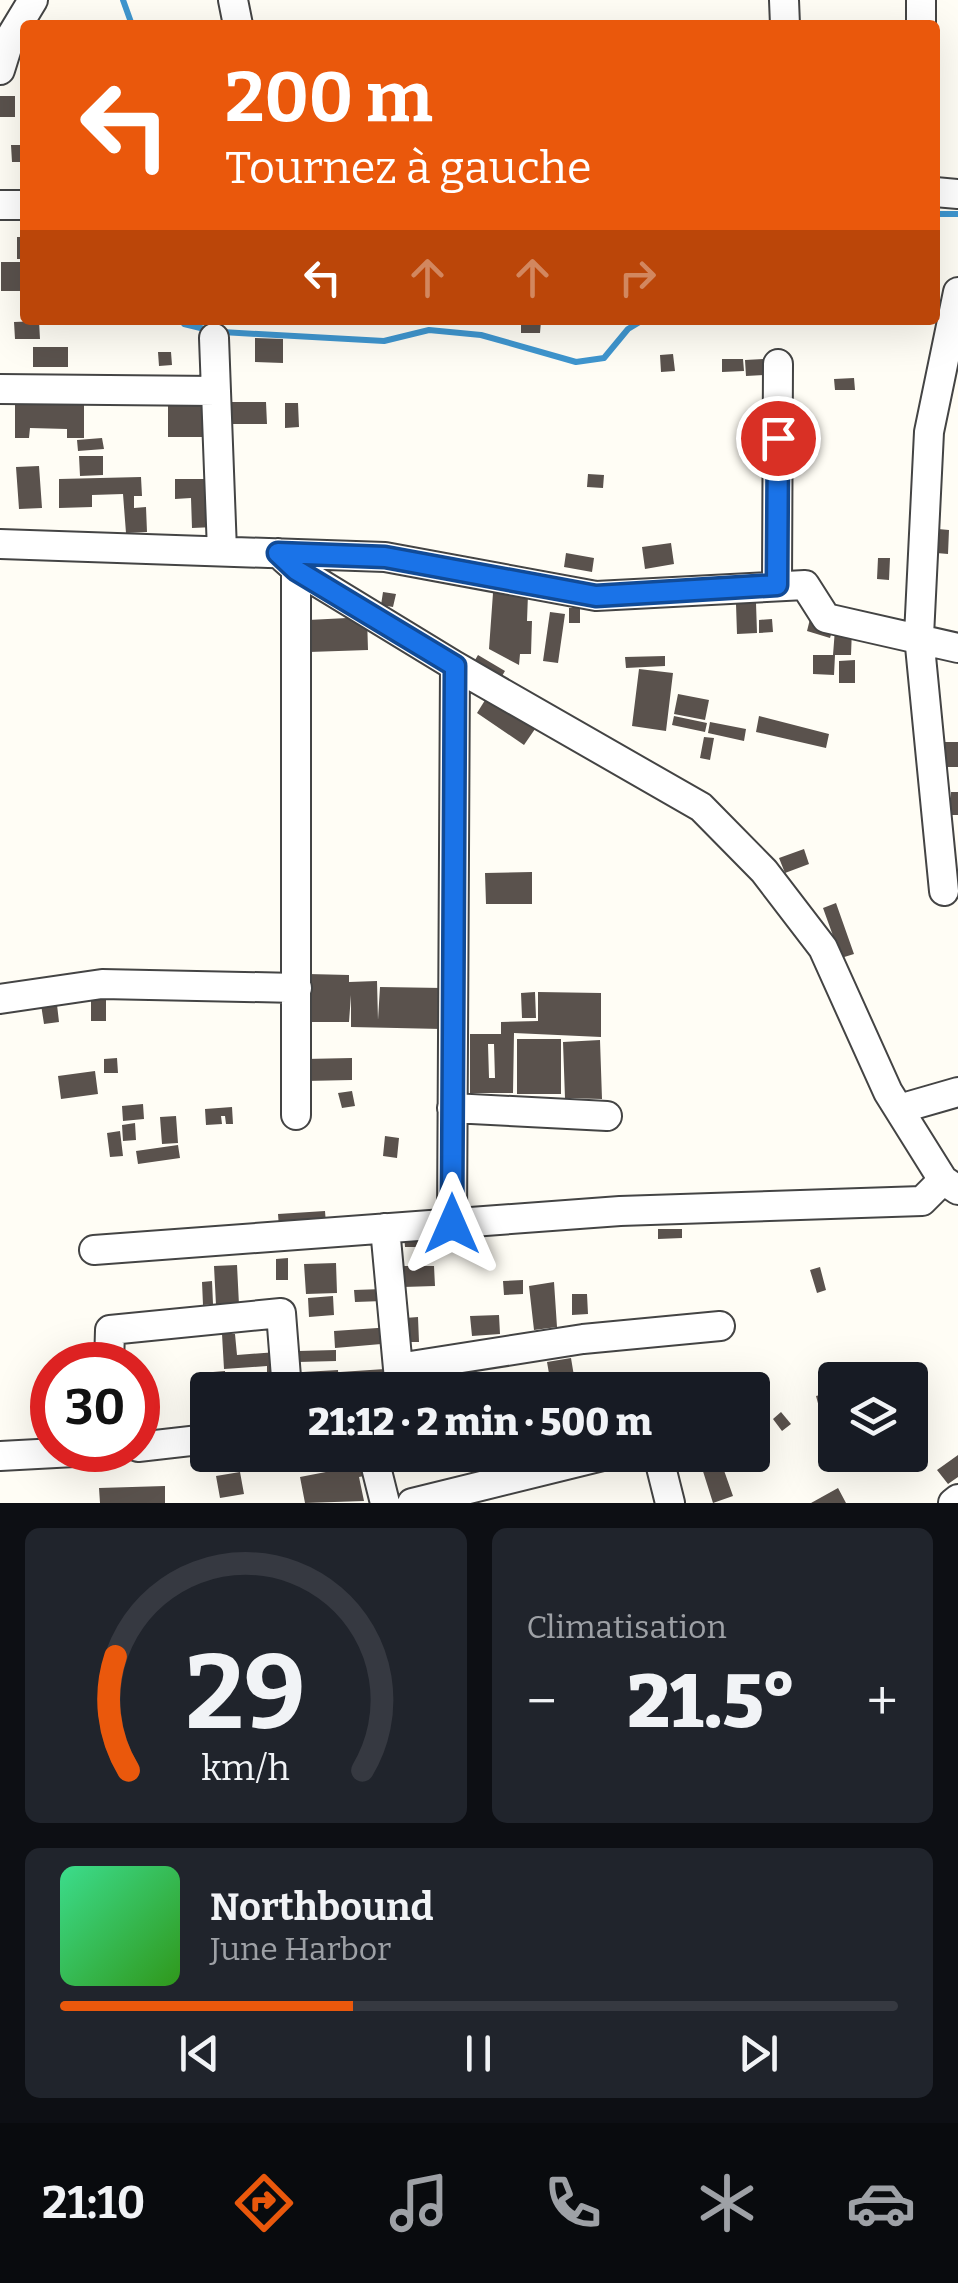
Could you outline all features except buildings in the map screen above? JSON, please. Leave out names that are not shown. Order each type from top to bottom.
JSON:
[{"type":"street","points":[[0,70],[20,21]]},
{"type":"street","points":[[944,891],[919,636],[928,432],[948,386],[958,292]]},
{"type":"street","points":[[214,338],[222,552]]},
{"type":"street","points":[[777,585],[778,364]]},
{"type":"street","points":[[0,389],[216,391]]},
{"type":"street","points":[[0,544],[222,552],[287,561],[385,557],[596,596],[805,585],[826,618],[919,636],[958,648]]},
{"type":"street","points":[[94,1250],[620,1212],[922,1201],[951,1185],[899,1110],[823,948],[764,872],[701,806],[455,666],[287,561]]},
{"type":"street","points":[[287,561],[296,1115]]},
{"type":"street","points":[[452,1224],[455,666]]},
{"type":"street","points":[[0,998],[102,984],[296,988]]},
{"type":"street","points":[[899,1110],[958,1092]]},
{"type":"street","points":[[452,1108],[607,1116]]},
{"type":"street","points":[[385,1228],[398,1372]]},
{"type":"street","points":[[110,1342],[110,1330],[281,1314],[286,1372]]},
{"type":"street","points":[[431,1372],[583,1339],[720,1326]]},
{"type":"street","points":[[160,1445],[190,1442]]},
{"type":"street","points":[[0,1456],[30,1454]]},
{"type":"street","points":[[377,1472],[385,1503]]},
{"type":"street","points":[[412,1503],[538,1472]]},
{"type":"street","points":[[662,1472],[670,1503]]},
{"type":"waterway","points":[[123,0],[130,20]]},
{"type":"waterway","points":[[940,214],[958,214]]},
{"type":"waterway","points":[[188,325],[209,330]]},
{"type":"waterway","points":[[222,332],[384,341],[429,330],[481,335],[576,362],[604,358],[635,325]]},
{"type":"route","points":[[452,1224],[455,666],[296,570],[278,553],[385,557],[596,596],[777,585],[778,438]]}]
